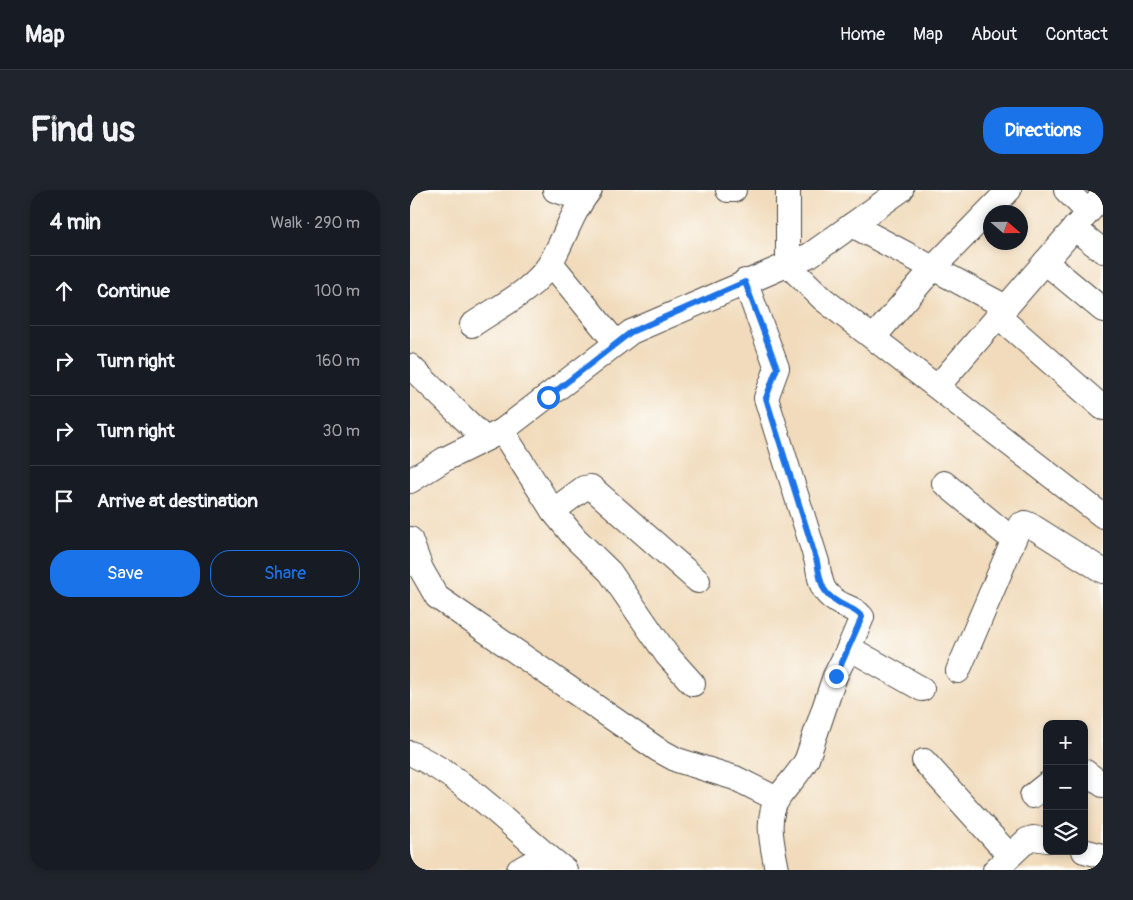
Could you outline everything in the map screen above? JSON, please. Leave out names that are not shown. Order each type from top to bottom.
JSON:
[{"type":"street","points":[[728,190],[734,190]]},
{"type":"street","points":[[788,190],[788,265],[823,299],[938,386],[1103,516]]},
{"type":"street","points":[[413,473],[493,435],[616,343],[647,325],[810,255],[901,190]]},
{"type":"street","points":[[874,337],[933,268],[1009,190]]},
{"type":"street","points":[[1066,190],[1089,212],[1103,251]]},
{"type":"street","points":[[472,325],[534,283],[551,263],[574,193]]},
{"type":"street","points":[[938,386],[1089,212]]},
{"type":"street","points":[[852,225],[933,268],[1002,312],[1099,395]]},
{"type":"street","points":[[1044,262],[1103,310]]},
{"type":"street","points":[[551,263],[616,343]]},
{"type":"street","points":[[745,282],[777,368],[766,398],[817,562],[822,587],[827,596],[832,600],[856,611],[862,617],[836,676],[807,759],[801,770],[777,799],[770,827],[778,870]]},
{"type":"street","points":[[410,366],[493,435],[575,538],[610,572],[667,655],[693,684]]},
{"type":"street","points":[[944,483],[1013,540]]},
{"type":"street","points":[[553,511],[584,488],[591,487],[698,581]]},
{"type":"street","points":[[958,670],[1020,525],[1025,523],[1103,571]]},
{"type":"street","points":[[410,539],[428,584],[437,597],[451,607],[658,749],[677,760],[735,778],[777,799]]},
{"type":"street","points":[[849,648],[922,689]]},
{"type":"street","points":[[410,753],[447,772],[467,787],[565,870]]},
{"type":"street","points":[[924,761],[1002,863],[1027,840],[1033,838],[1043,839]]},
{"type":"street","points":[[1088,774],[1103,786]]},
{"type":"street","points":[[1088,852],[1103,856]]},
{"type":"street","points":[[519,870],[546,855]]},
{"type":"route","points":[[548,397],[631,332],[745,282],[777,368],[766,398],[817,562],[822,587],[827,596],[832,600],[856,611],[862,617],[836,676]]}]
